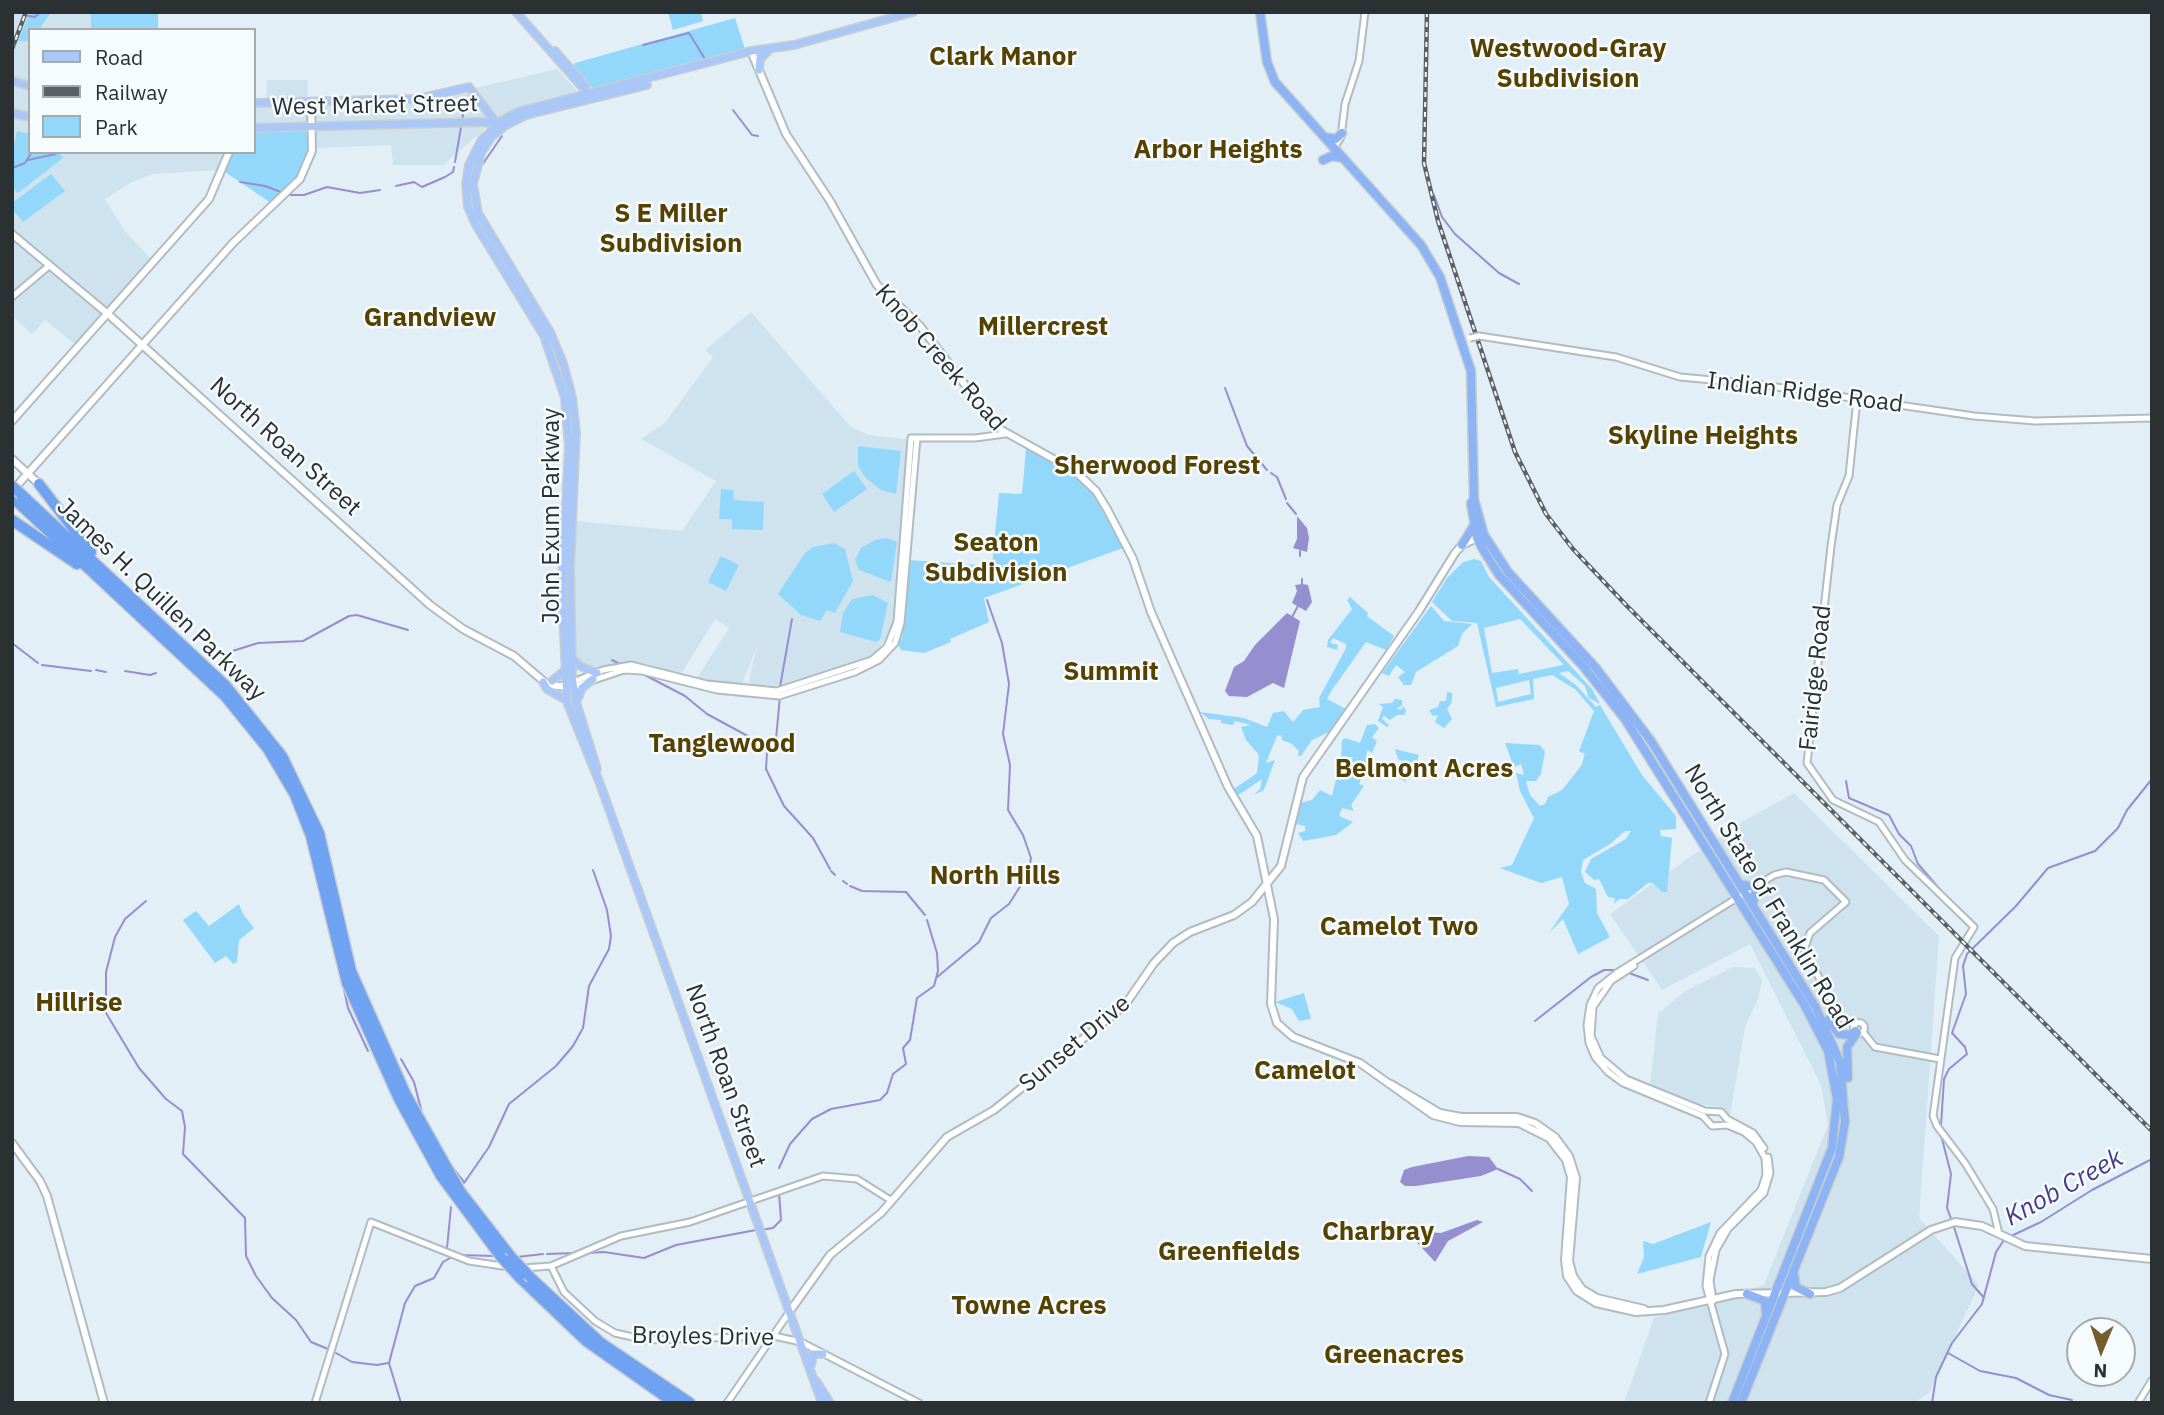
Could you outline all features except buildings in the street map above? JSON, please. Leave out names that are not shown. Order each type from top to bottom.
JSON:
[{"type":"highway","name":"North State of Franklin Road","points":[[1260,12],[1271,76],[1428,255],[1466,338],[1473,387],[1474,499],[1480,536],[1508,572],[1596,668],[1633,715],[1738,882],[1742,897],[1754,908],[1828,1029],[1842,1070],[1845,1122],[1837,1163],[1794,1268],[1765,1320],[1732,1403]]},
{"type":"highway","points":[[1314,140],[1315,128]]},
{"type":"highway","points":[[1324,137],[1336,139],[1342,133]]},
{"type":"highway","points":[[1323,160],[1331,156],[1342,158]]},
{"type":"highway","points":[[39,484],[105,578]]},
{"type":"highway","name":"James H. Quillen Parkway","points":[[15,493],[120,592],[234,706],[268,749],[286,779],[317,853],[347,983],[441,1176],[519,1277],[586,1341],[674,1403]]},
{"type":"highway","name":"North State of Franklin Road","points":[[1474,499],[1472,511],[1480,536],[1499,575],[1583,666],[1625,719],[1742,897],[1818,1029],[1831,1061],[1837,1090],[1837,1125],[1829,1160],[1741,1403]]},
{"type":"highway","points":[[1462,545],[1472,533],[1472,511]]},
{"type":"highway","points":[[12,520],[105,578]]},
{"type":"highway","points":[[1738,882],[1756,888],[1752,896],[1754,908]]},
{"type":"highway","points":[[1802,986],[1836,1032],[1846,1036],[1857,1030]]},
{"type":"highway","points":[[1837,1163],[1848,1121],[1847,1047],[1857,1030]]},
{"type":"highway","name":"James H. Quillen Parkway","points":[[506,1257],[607,1348],[690,1403]]},
{"type":"highway","points":[[1794,1268],[1794,1285],[1810,1294]]},
{"type":"highway","points":[[1747,1294],[1765,1301],[1765,1320]]},
{"type":"main road","points":[[516,12],[592,97]]},
{"type":"main road","points":[[522,12],[592,97]]},
{"type":"main road","points":[[528,109],[592,97],[913,12]]},
{"type":"main road","points":[[759,69],[760,59],[771,49]]},
{"type":"main road","name":"Knob Creek Road","points":[[754,54],[786,134],[840,216],[866,271],[928,336],[1005,434],[1075,471],[1096,491],[1105,506],[1133,559],[1152,612],[1228,787],[1255,830],[1275,930],[1271,1004],[1277,1023],[1289,1035],[1348,1057],[1408,1093],[1434,1113]]},
{"type":"main road","points":[[256,103],[417,99],[468,87],[484,108],[497,116],[518,112]]},
{"type":"main road","points":[[528,109],[532,103],[530,97]]},
{"type":"main road","name":"John Exum Parkway","points":[[569,685],[565,671],[576,432],[570,390],[550,332],[482,222],[474,195],[477,161],[499,127],[592,97]]},
{"type":"main road","points":[[15,493],[233,243],[300,178],[310,162],[311,102]]},
{"type":"main road","points":[[484,108],[485,135]]},
{"type":"main road","name":"John Exum Parkway","points":[[528,109],[518,112],[485,135],[469,165],[466,184],[468,207],[476,225],[544,336],[565,398],[569,446],[563,562],[571,658],[569,685]]},
{"type":"main road","points":[[485,120],[499,127]]},
{"type":"main road","name":"West Market Street","points":[[256,128],[485,120]]},
{"type":"main road","points":[[12,421],[209,199],[228,154]]},
{"type":"main road","name":"North Roan Street","points":[[12,234],[143,345],[430,605],[463,629],[514,656],[541,680],[569,685]]},
{"type":"main road","points":[[12,459],[39,484]]},
{"type":"main road","points":[[1462,545],[1480,536]]},
{"type":"main road","name":"Sunset Drive","points":[[790,1311],[835,1250],[892,1201],[947,1138],[994,1110],[1125,1005],[1154,963],[1171,945],[1190,932],[1244,909],[1267,884],[1284,858],[1303,777],[1462,545]]},
{"type":"main road","points":[[571,658],[595,676],[580,691],[577,704]]},
{"type":"main road","points":[[552,681],[565,671]]},
{"type":"main road","points":[[541,680],[547,689],[567,702]]},
{"type":"main road","name":"North Roan Street","points":[[541,680],[569,685]]},
{"type":"main road","points":[[569,685],[574,709],[584,728]]},
{"type":"main road","name":"North Roan Street","points":[[569,685],[567,702],[600,783],[822,1403]]},
{"type":"main road","name":"North Roan Street","points":[[569,685],[600,783]]},
{"type":"main road","name":"Knob Creek Road","points":[[1385,1081],[1411,1102],[1434,1113],[1472,1119],[1530,1122],[1550,1132],[1575,1172],[1576,1203],[1571,1230]]},
{"type":"main road","points":[[1395,1091],[1408,1093],[1411,1102]]},
{"type":"main road","name":"Knob Creek Road","points":[[1494,1119],[1535,1129],[1559,1146],[1571,1177],[1569,1258]]},
{"type":"main road","points":[[1519,1123],[1530,1122],[1535,1129]]},
{"type":"main road","points":[[12,1143],[47,1196],[104,1403]]},
{"type":"main road","points":[[1574,1219],[1570,1210],[1576,1203]]},
{"type":"main road","points":[[1571,1230],[1566,1242],[1567,1276],[1577,1291],[1592,1299],[1653,1312],[1747,1294],[1810,1294],[1840,1288],[1931,1230],[1952,1223],[1982,1226],[2013,1242],[2152,1259]]},
{"type":"main road","points":[[1566,1242],[1576,1281],[1592,1299]]},
{"type":"main road","points":[[810,1366],[813,1354],[823,1354]]},
{"type":"main road","name":"North Roan Street","points":[[816,1381],[830,1403]]},
{"type":"street","points":[[1334,148],[1342,133],[1346,100],[1359,61],[1366,12]]},
{"type":"street","points":[[12,297],[50,265]]},
{"type":"street","name":"Indian Ridge Road","points":[[1466,338],[1479,336],[1616,357],[1680,377],[2020,420],[2152,418]]},
{"type":"street","name":"Fairidge Road","points":[[1857,399],[1849,475],[1837,505],[1831,546],[1807,762],[1812,774],[1832,800],[1879,822],[1905,860],[1974,927],[1955,958],[1940,1059],[1935,1123],[1987,1198],[2002,1236]]},
{"type":"street","points":[[569,685],[624,670],[642,671],[716,690],[779,696],[855,671],[879,660],[895,643],[901,623],[914,438],[975,438],[1005,434]]},
{"type":"street","points":[[1709,1403],[1723,1367],[1725,1354],[1706,1274],[1715,1241],[1732,1219],[1758,1195],[1766,1175],[1765,1158],[1756,1142],[1744,1132],[1712,1126],[1707,1119],[1612,1076],[1592,1052],[1587,1025],[1592,999],[1607,980],[1778,874],[1789,872],[1824,880],[1846,902],[1808,935],[1804,950],[1841,1018],[1875,1047],[1940,1059]]},
{"type":"street","points":[[1710,916],[1611,981],[1596,1000],[1591,1030],[1601,1058],[1619,1076],[1701,1110],[1721,1112],[1724,1117],[1758,1138],[1769,1161],[1770,1172],[1762,1197],[1728,1229],[1716,1250],[1711,1273],[1711,1299]]},
{"type":"street","points":[[1707,1119],[1712,1111]]},
{"type":"street","points":[[1720,1126],[1724,1117]]},
{"type":"street","points":[[315,1403],[371,1222],[477,1264],[551,1266],[621,1236],[690,1223],[834,1175],[864,1182],[892,1201]]},
{"type":"street","name":"Broyles Drive","points":[[551,1266],[567,1295],[600,1324],[621,1335],[646,1340],[774,1336],[801,1342],[919,1403]]},
{"type":"street","name":"Sunset Drive","points":[[727,1403],[790,1311]]},
{"type":"street","points":[[754,1336],[761,1342],[762,1352]]},
{"type":"street","points":[[2138,1403],[2152,1380]]},
{"type":"shaded area","points":[[12,12],[91,12],[91,28],[28,28],[28,154],[224,154],[218,170],[153,174],[132,182],[105,199],[125,231],[152,260],[77,346],[45,320],[32,334],[12,316]]},
{"type":"shaded area","points":[[557,69],[579,93],[501,115],[483,130],[481,136],[475,137],[443,165],[393,165],[391,145],[315,147],[313,130],[256,130],[256,105],[266,105],[267,80],[308,80],[307,104],[473,92],[476,88]]},
{"type":"shaded area","points":[[751,312],[850,426],[868,435],[913,440],[897,624],[871,658],[781,686],[752,685],[749,681],[756,649],[741,686],[697,678],[729,628],[715,619],[681,674],[642,663],[593,669],[581,666],[575,659],[574,521],[682,531],[716,481],[641,439],[665,423],[713,357],[705,350]]},
{"type":"shaded area","points":[[1297,516],[1307,528],[1307,552],[1293,548],[1297,539]]},
{"type":"shaded area","points":[[1295,585],[1308,585],[1312,602],[1306,611],[1292,603],[1297,591]]},
{"type":"shaded area","points":[[1287,613],[1300,621],[1284,688],[1273,683],[1247,697],[1229,696],[1225,691],[1234,667],[1244,661],[1255,645]]},
{"type":"shaded area","points":[[1794,793],[1939,936],[1919,1218],[1979,1285],[1929,1393],[1914,1403],[1624,1403],[1654,1318],[1764,1285],[1828,1125],[1821,1085],[1750,944],[1662,990],[1610,914],[1731,828]]},
{"type":"shaded area","points":[[1733,967],[1755,968],[1762,980],[1758,999],[1745,1027],[1730,1115],[1720,1107],[1695,1103],[1650,1084],[1658,1014],[1685,991]]},
{"type":"shaded area","points":[[1468,1156],[1489,1157],[1498,1169],[1481,1176],[1416,1186],[1405,1186],[1400,1182],[1404,1170]]},
{"type":"shaded area","points":[[1477,1220],[1483,1222],[1448,1241],[1435,1262],[1410,1235],[1411,1231],[1441,1233]]},
{"type":"green space","points":[[30,12],[51,12],[40,28],[28,28],[28,41],[18,41]]},
{"type":"green space","points":[[91,12],[158,12],[158,28],[91,28]]},
{"type":"green space","points":[[668,12],[701,12],[703,21],[673,30]]},
{"type":"green space","points":[[735,18],[745,49],[593,89],[573,66],[575,63]]},
{"type":"green space","points":[[308,130],[307,156],[299,175],[271,203],[225,172],[232,154],[256,154],[256,131]]},
{"type":"green space","points":[[17,131],[28,134],[28,154],[60,154],[63,158],[18,193],[12,186],[12,154]]},
{"type":"green space","points":[[51,174],[65,191],[23,222],[12,209],[12,203]]},
{"type":"green space","points":[[858,446],[901,451],[896,494],[881,490],[866,478],[858,466]]},
{"type":"green space","points":[[1026,449],[1065,468],[1090,489],[1123,548],[984,598],[989,622],[950,639],[951,642],[924,653],[901,650],[898,644],[902,638],[909,560],[992,566],[999,493],[1022,494]]},
{"type":"green space","points":[[854,471],[867,489],[834,512],[822,494]]},
{"type":"green space","points":[[721,489],[733,490],[734,500],[764,502],[763,530],[732,529],[732,519],[719,519]]},
{"type":"green space","points":[[887,538],[897,542],[891,582],[859,570],[855,560],[861,548],[875,540]]},
{"type":"green space","points":[[834,543],[845,549],[853,581],[835,613],[827,610],[820,621],[801,615],[778,594],[805,553],[813,547]]},
{"type":"green space","points":[[721,556],[739,565],[726,591],[708,582]]},
{"type":"green space","points":[[1474,559],[1481,561],[1489,577],[1592,689],[1600,704],[1589,698],[1585,686],[1568,671],[1559,673],[1576,685],[1596,707],[1600,705],[1642,775],[1676,816],[1676,829],[1660,830],[1661,836],[1672,838],[1667,892],[1662,892],[1653,883],[1648,883],[1628,899],[1619,899],[1614,904],[1615,898],[1608,897],[1599,879],[1594,880],[1585,872],[1591,859],[1626,839],[1631,831],[1625,831],[1610,844],[1583,860],[1581,872],[1585,883],[1596,889],[1597,913],[1610,937],[1578,954],[1563,919],[1549,933],[1569,904],[1562,877],[1541,883],[1500,868],[1512,865],[1534,818],[1520,791],[1516,773],[1524,775],[1521,764],[1514,767],[1505,743],[1540,745],[1545,752],[1541,774],[1536,781],[1526,781],[1530,795],[1540,806],[1545,804],[1548,797],[1562,790],[1581,766],[1585,754],[1579,751],[1594,711],[1575,689],[1552,675],[1533,679],[1534,699],[1496,707],[1477,623],[1452,621],[1432,602],[1447,578],[1463,562]],"holes":[[[1520,619],[1563,664],[1563,665],[1519,674],[1518,669],[1492,673],[1484,628]],[[1529,680],[1531,694],[1498,702],[1496,688]]]},
{"type":"green space","points":[[873,595],[888,603],[880,640],[876,642],[840,632],[843,613],[852,599]]},
{"type":"green space","points":[[1350,597],[1368,613],[1367,616],[1394,636],[1386,650],[1366,642],[1332,690],[1327,699],[1346,709],[1329,732],[1312,740],[1301,756],[1298,756],[1299,751],[1292,744],[1282,740],[1281,735],[1277,736],[1266,763],[1275,760],[1264,790],[1254,795],[1260,789],[1262,779],[1237,796],[1234,789],[1257,773],[1259,755],[1246,740],[1241,727],[1251,725],[1235,721],[1233,725],[1221,723],[1221,720],[1209,719],[1200,712],[1244,718],[1267,727],[1273,713],[1284,711],[1293,722],[1303,710],[1320,707],[1319,698],[1346,648],[1346,644],[1333,638],[1330,643],[1338,645],[1337,650],[1327,647],[1328,640],[1352,609],[1347,600]]},
{"type":"green space","points":[[1431,606],[1444,621],[1472,624],[1462,634],[1458,646],[1416,672],[1411,685],[1404,685],[1398,677],[1405,672],[1396,665],[1389,676],[1382,673]]},
{"type":"green space","points":[[1447,692],[1452,693],[1452,702],[1447,709],[1452,719],[1444,728],[1435,722],[1438,715],[1433,716],[1429,710],[1438,707],[1440,701],[1446,701]]},
{"type":"green space","points":[[1395,699],[1402,700],[1402,706],[1397,708],[1400,710],[1404,707],[1406,711],[1404,715],[1397,715],[1390,720],[1384,716],[1382,719],[1389,725],[1387,727],[1378,721],[1383,707],[1379,704],[1392,703]]},
{"type":"green space","points":[[1375,724],[1379,728],[1372,737],[1377,741],[1372,753],[1367,750],[1366,763],[1357,763],[1365,769],[1359,784],[1364,786],[1351,805],[1354,811],[1342,808],[1339,816],[1353,822],[1336,835],[1303,841],[1298,833],[1305,831],[1305,826],[1296,824],[1300,803],[1312,800],[1320,790],[1332,796],[1336,779],[1342,777],[1353,757],[1341,758],[1342,740],[1346,738],[1360,743],[1367,725]]},
{"type":"green space","points":[[1395,749],[1419,755],[1414,772],[1404,772],[1406,782],[1393,775],[1393,772],[1405,766],[1405,762],[1398,759]]},
{"type":"green space","points":[[239,904],[254,928],[239,940],[237,962],[233,964],[226,956],[215,963],[183,920],[196,911],[209,926]]},
{"type":"green space","points":[[1304,993],[1311,1019],[1299,1021],[1292,1009],[1275,1002]]},
{"type":"green space","points":[[1711,1222],[1701,1257],[1637,1274],[1644,1257],[1643,1241],[1653,1244]]},
{"type":"waterway","points":[[28,16],[35,17],[40,12]]},
{"type":"waterway","points":[[643,45],[689,33],[705,59]]},
{"type":"waterway","points":[[462,121],[464,108]]},
{"type":"waterway","points":[[733,110],[752,135],[758,136]]},
{"type":"waterway","points":[[455,162],[461,127]]},
{"type":"waterway","points":[[482,165],[502,136]]},
{"type":"waterway","points":[[12,168],[25,163],[31,154]]},
{"type":"waterway","points":[[28,160],[56,154]]},
{"type":"waterway","points":[[396,186],[414,182],[422,187],[445,177],[453,172],[454,167]]},
{"type":"waterway","points":[[240,182],[281,192]]},
{"type":"waterway","points":[[289,195],[304,195],[327,187],[360,193],[380,190]]},
{"type":"waterway","points":[[1434,195],[1442,217],[1455,234],[1499,273],[1519,284]]},
{"type":"waterway","points":[[1225,388],[1247,446],[1267,470]]},
{"type":"waterway","points":[[1271,473],[1277,477],[1286,499]]},
{"type":"waterway","points":[[1287,503],[1296,514]]},
{"type":"waterway","points":[[1300,551],[1300,556]]},
{"type":"waterway","points":[[1302,579],[1302,584]]},
{"type":"waterway","points":[[936,978],[979,942],[991,918],[1009,904],[1028,874],[1031,858],[1023,835],[1008,810],[1010,765],[1003,734],[1009,684],[1002,643],[987,600]]},
{"type":"waterway","points":[[1292,617],[1298,606]]},
{"type":"waterway","points":[[223,654],[258,643],[303,641],[349,616],[357,615],[408,630]]},
{"type":"waterway","points":[[780,687],[792,619]]},
{"type":"waterway","points":[[12,643],[38,663]]},
{"type":"waterway","points":[[612,660],[620,664]]},
{"type":"waterway","points":[[42,665],[91,671]]},
{"type":"waterway","points":[[96,670],[106,672]]},
{"type":"waterway","points":[[125,671],[150,675],[156,673]]},
{"type":"waterway","points":[[641,673],[685,696],[707,714],[768,747]]},
{"type":"waterway","points":[[780,696],[776,739],[767,752],[766,769],[784,806],[813,838],[830,869]]},
{"type":"waterway","points":[[1941,1126],[1944,1079],[1949,1069],[1967,1054],[1965,1047],[1952,1033],[1966,994],[1963,966],[1967,954],[2016,906],[2048,868],[2095,851],[2118,828],[2127,810],[2152,779]]},
{"type":"waterway","points":[[1846,781],[1849,798],[1889,815],[1899,834],[1911,846],[1918,864],[1951,902]]},
{"type":"waterway","points":[[464,1183],[489,1147],[509,1104],[556,1066],[573,1046],[583,1028],[589,986],[609,949],[611,936],[607,910],[593,870]]},
{"type":"waterway","points":[[831,871],[835,875]]},
{"type":"waterway","points":[[843,881],[847,884]]},
{"type":"waterway","points":[[850,886],[862,891],[906,892],[925,915]]},
{"type":"waterway","points":[[146,901],[125,919],[115,937],[106,972],[106,1013],[139,1068],[166,1099],[182,1111],[185,1127],[183,1154],[245,1218],[246,1256],[256,1276],[272,1298],[296,1320],[311,1342],[328,1349]]},
{"type":"waterway","points":[[779,1168],[790,1144],[812,1119],[831,1109],[880,1100],[887,1093],[893,1074],[906,1064],[903,1048],[910,1040],[917,998],[934,986],[938,971],[937,953],[927,920]]},
{"type":"waterway","points":[[1535,1021],[1591,977],[1604,970],[1617,970]]},
{"type":"waterway","points":[[1629,973],[1648,980]]},
{"type":"waterway","points":[[342,980],[348,1008],[368,1051]]},
{"type":"waterway","points":[[401,1059],[414,1082],[422,1113],[440,1145]]},
{"type":"waterway","points":[[1941,1135],[1951,1174],[1947,1208],[1952,1221]]},
{"type":"waterway","name":"Knob Creek","points":[[2009,1237],[2041,1222],[2092,1190],[2152,1159]]},
{"type":"waterway","points":[[451,1165],[464,1182]]},
{"type":"waterway","points":[[1498,1169],[1520,1179],[1532,1191]]},
{"type":"waterway","points":[[761,1230],[773,1228],[781,1220],[779,1193]]},
{"type":"waterway","points":[[447,1248],[451,1207]]},
{"type":"waterway","points":[[1954,1227],[1972,1284],[1984,1298]]},
{"type":"waterway","points":[[588,1253],[604,1252],[644,1258],[676,1245],[756,1230]]},
{"type":"waterway","name":"Knob Creek","points":[[1932,1403],[1936,1377],[1952,1343],[1982,1304],[1996,1252],[2004,1240]]},
{"type":"waterway","points":[[547,1254],[575,1253]]},
{"type":"waterway","points":[[517,1257],[543,1254]]},
{"type":"waterway","points":[[461,1255],[494,1256]]},
{"type":"waterway","points":[[401,1403],[389,1363],[405,1303],[415,1286],[434,1278],[443,1262],[452,1257]]},
{"type":"waterway","points":[[336,1353],[352,1362],[377,1365],[388,1363]]},
{"type":"waterway","points":[[1948,1353],[1980,1371],[2016,1378],[2049,1395],[2072,1400]]},
{"type":"railway","points":[[12,49],[26,12]]},
{"type":"railway","points":[[1427,12],[1424,163],[1438,221],[1515,452],[1546,514],[1573,549],[1627,606],[2152,1131]]},
{"type":"district","name":"Clark Manor","points":[[1003,57]]},
{"type":"district","name":"Westwood-Gray Subdivision","points":[[1568,64]]},
{"type":"district","name":"Arbor Heights","points":[[1218,150]]},
{"type":"district","name":"S E Miller Subdivision","points":[[671,229]]},
{"type":"district","name":"Grandview","points":[[430,318]]},
{"type":"district","name":"Millercrest","points":[[1043,327]]},
{"type":"district","name":"Skyline Heights","points":[[1703,436]]},
{"type":"district","name":"Sherwood Forest","points":[[1157,466]]},
{"type":"district","name":"Seaton Subdivision","points":[[996,558]]},
{"type":"district","name":"Summit","points":[[1111,672]]},
{"type":"district","name":"Tanglewood","points":[[722,744]]},
{"type":"district","name":"Belmont Acres","points":[[1424,769]]},
{"type":"district","name":"North Hills","points":[[995,876]]},
{"type":"district","name":"Camelot Two","points":[[1399,927]]},
{"type":"district","name":"Hillrise","points":[[79,1003]]},
{"type":"district","name":"Camelot","points":[[1305,1071]]},
{"type":"district","name":"Charbray","points":[[1378,1232]]},
{"type":"district","name":"Greenfields","points":[[1229,1252]]},
{"type":"district","name":"Towne Acres","points":[[1029,1306]]},
{"type":"district","name":"Greenacres","points":[[1394,1355]]}]
